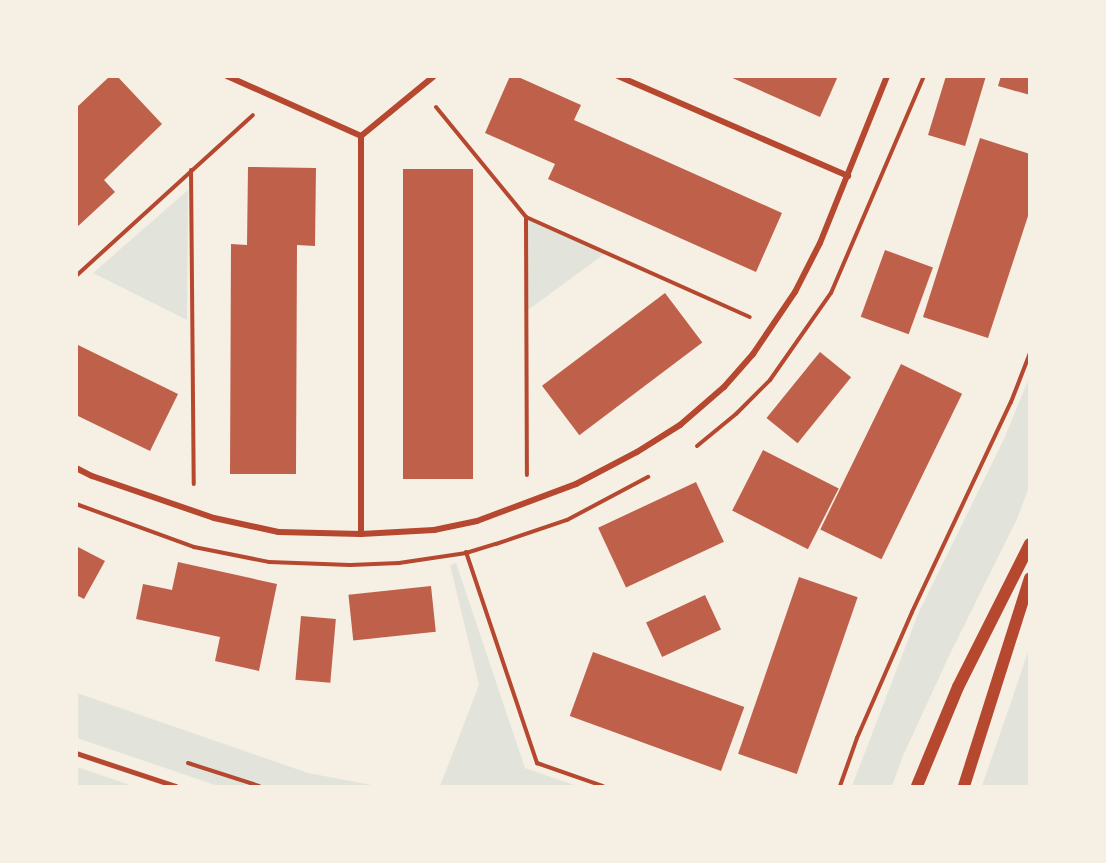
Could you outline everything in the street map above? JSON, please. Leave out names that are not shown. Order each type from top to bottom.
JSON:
[{"type":"main road","points":[[918,786],[958,687],[1029,544]]},
{"type":"main road","points":[[964,786],[1029,578]]},
{"type":"street","points":[[227,76],[361,136]]},
{"type":"street","points":[[361,136],[434,76]]},
{"type":"street","points":[[618,76],[848,176]]},
{"type":"street","points":[[76,468],[92,476],[194,511],[279,532],[361,534],[434,530],[465,524],[527,504],[586,479],[637,452],[680,425],[724,387],[773,327],[820,243],[887,76]]},
{"type":"street","points":[[361,136],[361,534]]},
{"type":"lane","points":[[76,753],[176,786]]},
{"type":"path","points":[[420,88],[526,216],[773,327]]},
{"type":"path","points":[[76,276],[274,97]]},
{"type":"path","points":[[191,170],[194,511]]},
{"type":"path","points":[[526,216],[527,504]]},
{"type":"path","points":[[840,786],[857,738],[889,664],[1011,402],[1029,353]]},
{"type":"path","points":[[465,524],[466,553],[537,763],[603,786]]},
{"type":"shaded area","points":[[188,190],[187,320],[93,273]]},
{"type":"shaded area","points":[[526,217],[607,252],[528,310]]},
{"type":"shaded area","points":[[1029,378],[1029,487],[1017,519],[948,658],[903,756],[892,786],[852,786],[918,614],[1004,439]]},
{"type":"shaded area","points":[[456,563],[525,768],[577,786],[440,786],[479,685],[450,565]]},
{"type":"shaded area","points":[[1029,649],[1029,786],[982,786],[1010,705]]},
{"type":"shaded area","points":[[77,693],[308,773],[377,786],[218,786],[77,738]]},
{"type":"shaded area","points":[[77,767],[133,786],[77,786]]},
{"type":"building","points":[[110,76],[117,76],[162,124],[104,180],[115,192],[76,228],[76,108]]},
{"type":"building","points":[[510,76],[516,76],[581,105],[574,120],[782,213],[756,272],[548,179],[555,164],[485,133]]},
{"type":"building","points":[[728,76],[838,76],[820,117]]},
{"type":"building","points":[[946,76],[986,76],[965,146],[928,135]]},
{"type":"building","points":[[1001,76],[1030,76],[1030,95],[998,86]]},
{"type":"building","points":[[980,138],[1030,154],[1030,210],[988,338],[923,317]]},
{"type":"building","points":[[248,167],[316,168],[315,246],[297,245],[296,474],[230,474],[231,244],[247,245]]},
{"type":"building","points":[[403,169],[473,169],[473,479],[403,479]]},
{"type":"building","points":[[885,250],[933,267],[909,334],[861,317]]},
{"type":"building","points":[[665,293],[702,343],[579,435],[542,386]]},
{"type":"building","points":[[76,344],[178,394],[150,451],[76,415]]},
{"type":"building","points":[[820,352],[851,377],[798,443],[767,418]]},
{"type":"building","points":[[901,364],[962,394],[881,559],[820,529]]},
{"type":"building","points":[[763,450],[839,489],[808,549],[732,511]]},
{"type":"building","points":[[696,482],[724,542],[626,587],[598,528]]},
{"type":"building","points":[[76,546],[105,561],[84,599],[76,595]]},
{"type":"building","points":[[178,562],[277,584],[259,671],[215,661],[220,637],[136,619],[143,584],[172,590]]},
{"type":"building","points":[[799,577],[858,597],[797,774],[738,754]]},
{"type":"building","points":[[431,586],[436,632],[353,640],[348,595]]},
{"type":"building","points":[[705,595],[721,629],[662,657],[646,622]]},
{"type":"building","points":[[301,616],[336,619],[330,683],[295,680]]},
{"type":"building","points":[[593,652],[744,707],[721,771],[570,716]]}]
